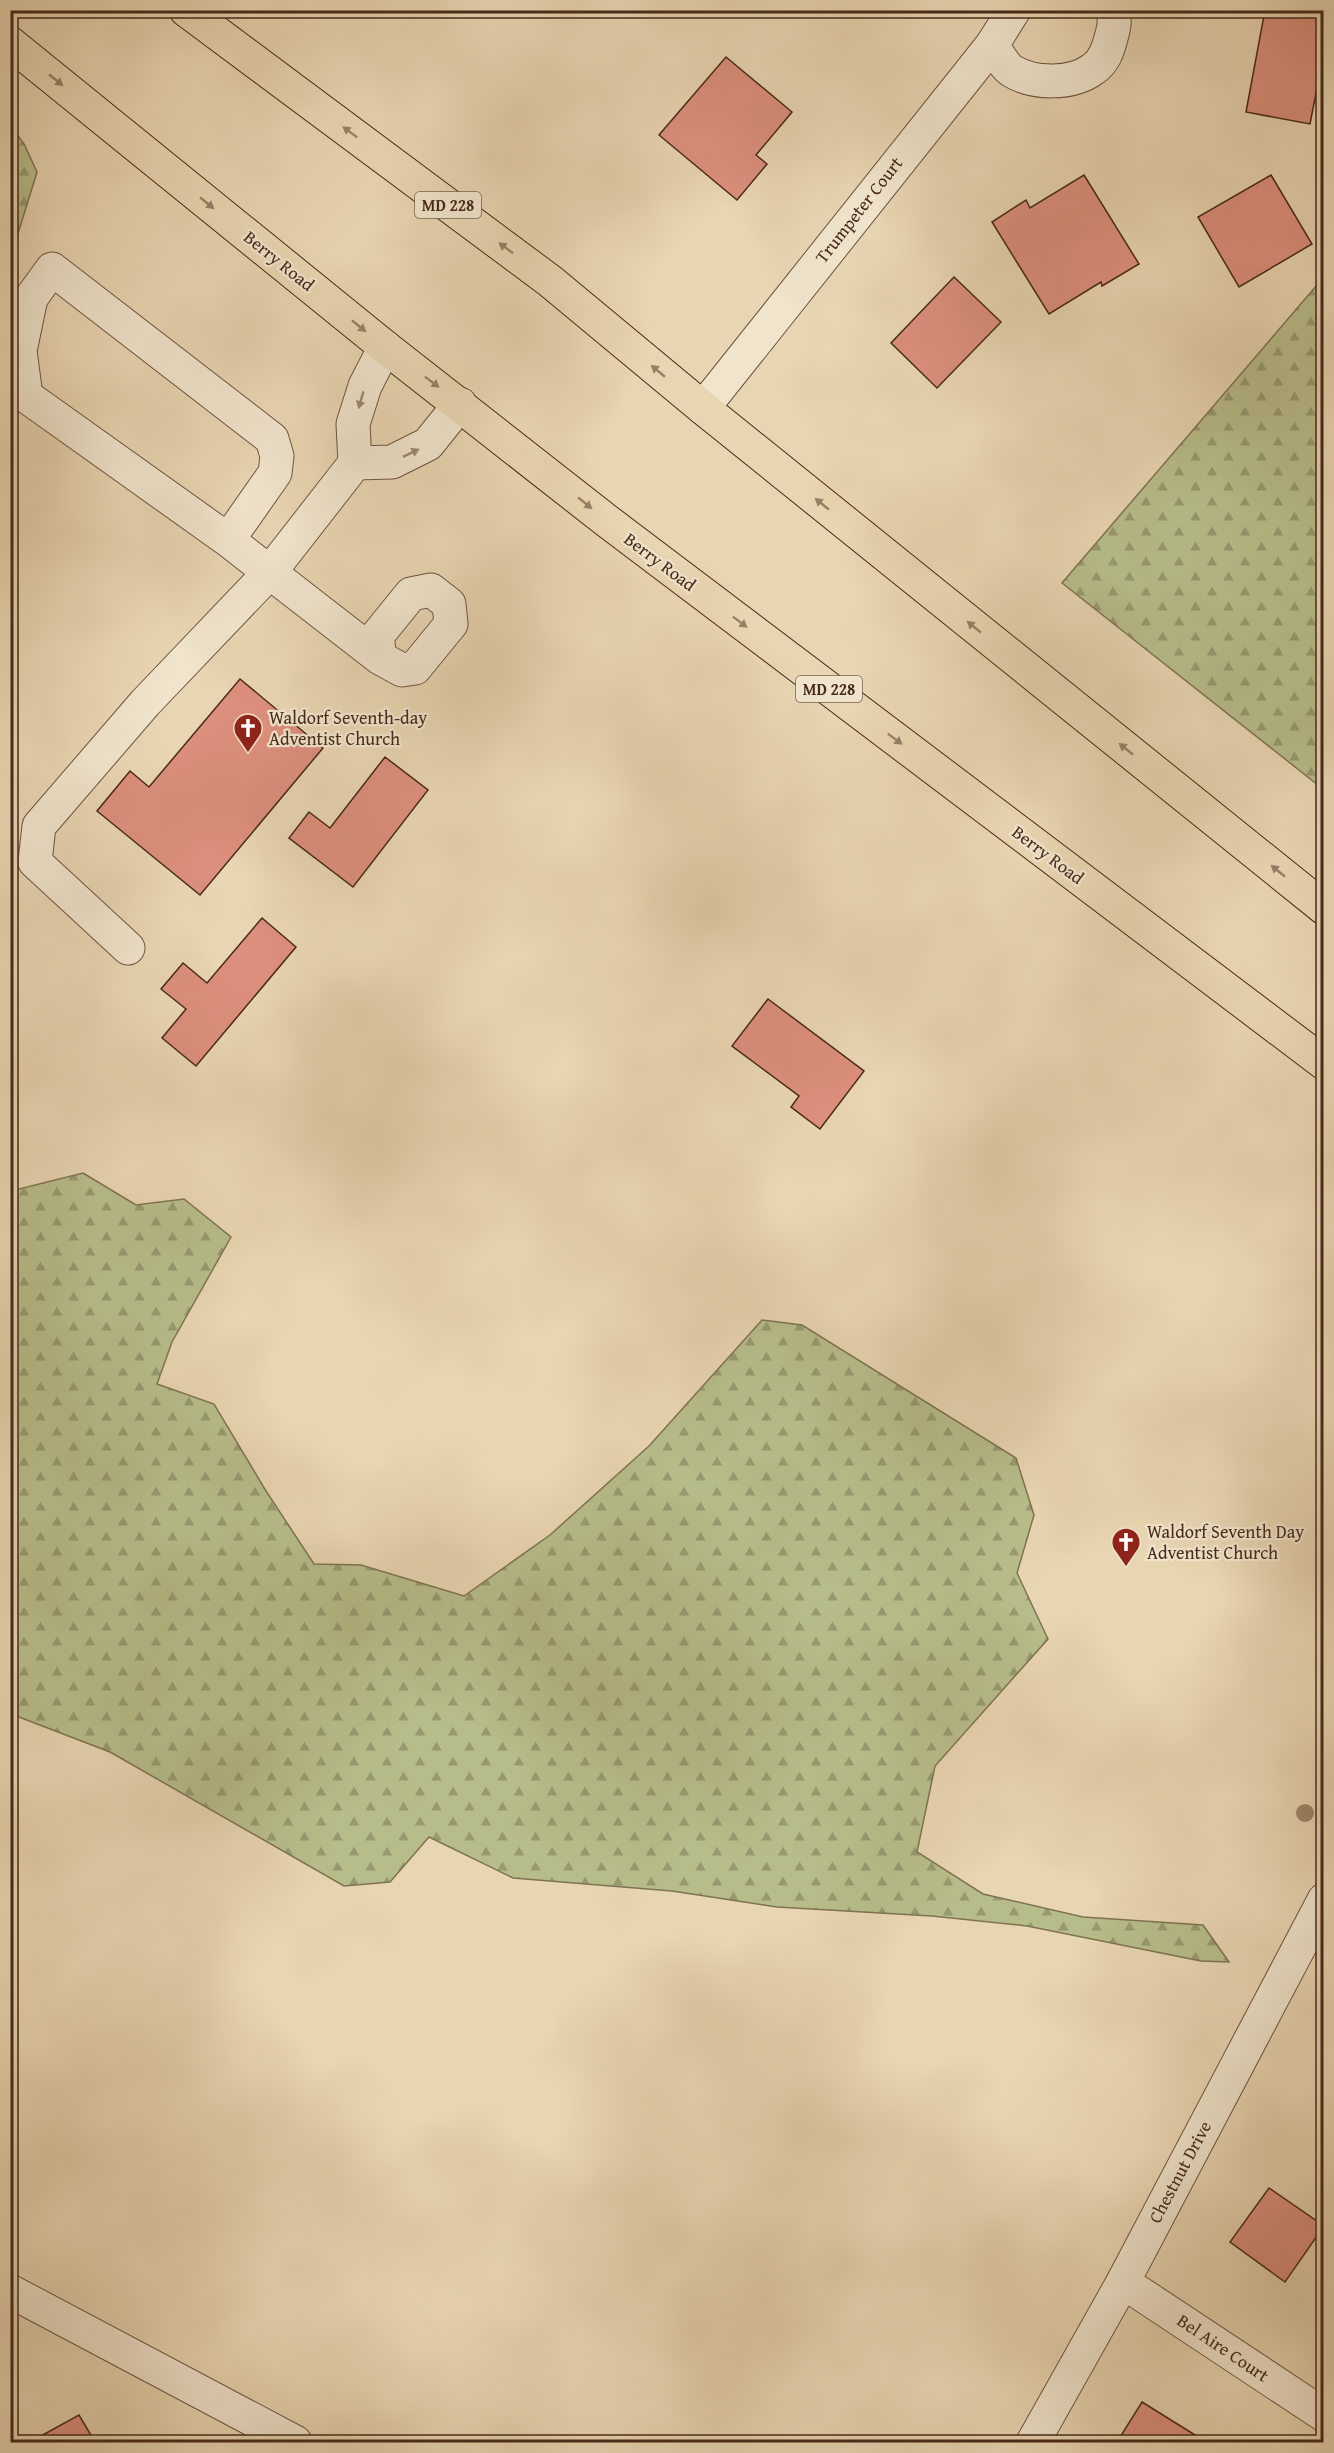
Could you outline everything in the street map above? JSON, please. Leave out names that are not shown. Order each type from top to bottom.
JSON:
[{"type":"highway","name":"MD 228","points":[[186,10],[550,281],[703,408],[1323,908]]},
{"type":"highway","name":"Berry Road","points":[[10,43],[386,347],[607,521],[1323,1063]]},
{"type":"street","name":"Trumpeter Court","points":[[703,408],[992,45],[1014,10]]},
{"type":"street","points":[[992,45],[1010,70],[1030,79],[1049,81],[1076,77],[1093,69],[1107,53],[1116,20],[1112,10]]},
{"type":"street","points":[[228,540],[274,473],[277,456],[272,439],[52,269],[31,298],[20,351],[26,396],[228,540],[380,658]]},
{"type":"street","points":[[128,948],[35,862],[39,826],[145,703],[270,572],[355,463],[353,424],[364,386],[386,347]]},
{"type":"street","points":[[355,463],[392,462],[428,444],[460,404]]},
{"type":"street","name":"Chestnut Drive","points":[[1033,2442],[1123,2282],[1323,1900]]},
{"type":"street","name":"Bel Aire Court","points":[[1123,2282],[1323,2415]]},
{"type":"street","points":[[10,2290],[295,2442]]},
{"type":"green space","points":[[11,126],[24,144],[37,172],[11,256]]},
{"type":"green space","points":[[1323,278],[1323,789],[1062,583]]},
{"type":"green space","points":[[83,1173],[136,1205],[184,1199],[231,1237],[172,1342],[157,1384],[214,1404],[266,1491],[314,1564],[361,1565],[464,1596],[550,1535],[649,1446],[762,1320],[802,1325],[1016,1458],[1034,1515],[1017,1573],[1048,1639],[935,1766],[917,1852],[983,1894],[1083,1917],[1203,1925],[1229,1962],[1201,1961],[1027,1926],[932,1916],[777,1907],[672,1891],[513,1878],[429,1837],[390,1882],[344,1886],[110,1752],[11,1714],[11,1191]]},
{"type":"building","points":[[878,10],[892,10],[888,17]]},
{"type":"building","points":[[1265,10],[1324,19],[1324,89],[1317,88],[1310,124],[1246,112]]},
{"type":"building","points":[[726,57],[792,112],[756,155],[767,164],[737,200],[659,135]]},
{"type":"building","points":[[1084,175],[1139,264],[1102,286],[1101,282],[1049,314],[992,222],[1026,200],[1030,208]]},
{"type":"building","points":[[1271,175],[1312,244],[1239,287],[1198,217]]},
{"type":"building","points":[[954,277],[1001,322],[937,388],[891,343]]},
{"type":"building","points":[[240,679],[323,748],[200,895],[97,811],[130,771],[149,787]]},
{"type":"building","points":[[385,757],[428,790],[353,887],[289,838],[309,812],[330,828]]},
{"type":"building","points":[[262,918],[296,947],[196,1066],[162,1038],[186,1009],[161,989],[183,963],[207,983]]},
{"type":"building","points":[[768,999],[864,1071],[820,1129],[791,1107],[799,1096],[732,1046]]},
{"type":"building","points":[[1269,2188],[1324,2226],[1285,2282],[1230,2242]]},
{"type":"building","points":[[1142,2402],[1203,2440],[1201,2442],[1117,2442]]},
{"type":"building","points":[[79,2415],[95,2442],[30,2442]]},
{"type":"place","name":"Waldorf Seventh-day Adventist Church","points":[[248,754]]},
{"type":"place","name":"Waldorf Seventh Day Adventist Church","points":[[1126,1568]]}]
